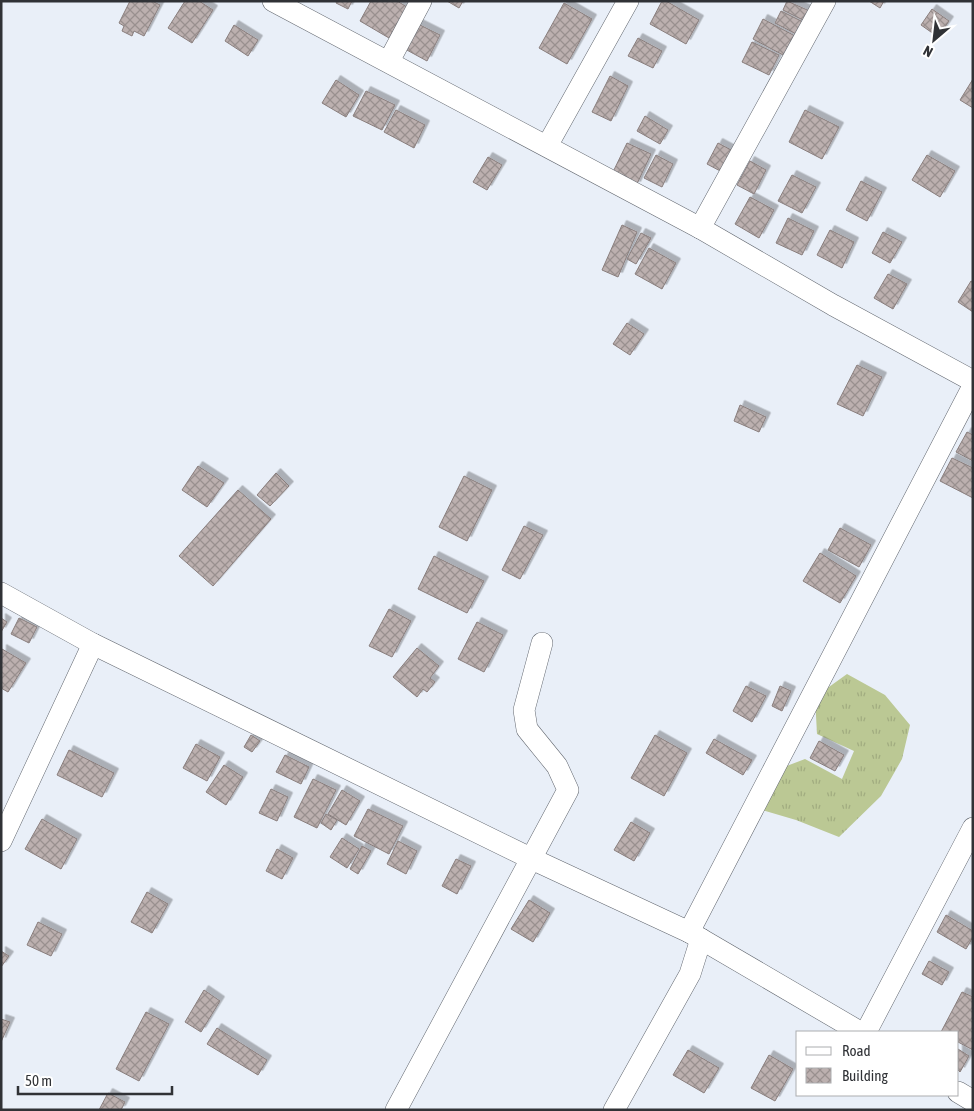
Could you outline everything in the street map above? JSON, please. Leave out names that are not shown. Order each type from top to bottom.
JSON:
[{"type":"street","points":[[273,1],[700,228],[834,305],[973,380]]},
{"type":"street","points":[[388,62],[421,1]]},
{"type":"street","points":[[547,146],[628,1]]},
{"type":"street","points":[[700,228],[825,1]]},
{"type":"street","points":[[614,1110],[690,974],[695,936],[973,386]]},
{"type":"street","points":[[1,593],[93,644],[532,860],[695,936],[858,1031]]},
{"type":"street","points":[[396,1110],[568,790],[557,766],[527,729],[524,710],[542,643]]},
{"type":"street","points":[[1,841],[93,644]]},
{"type":"street","points":[[867,1031],[973,828]]},
{"type":"street","points":[[959,1093],[973,1101]]},
{"type":"green space","points":[[847,674],[885,695],[910,725],[902,759],[881,796],[839,837],[796,820],[762,810],[784,767],[805,759],[842,779],[854,751],[817,734],[815,697]]},
{"type":"building","points":[[130,1],[152,1],[160,5],[144,36],[134,31],[132,36],[122,31],[124,26],[119,23]]},
{"type":"building","points":[[185,1],[199,1],[213,10],[192,43],[168,28]]},
{"type":"building","points":[[337,1],[352,1],[348,9],[336,3]]},
{"type":"building","points":[[371,1],[397,1],[407,7],[389,38],[360,21]]},
{"type":"building","points":[[447,1],[463,1],[459,8]]},
{"type":"building","points":[[662,1],[666,1],[699,20],[686,44],[650,24]]},
{"type":"building","points":[[787,1],[814,13],[809,23],[783,10]]},
{"type":"building","points":[[869,1],[884,1],[880,8]]},
{"type":"building","points":[[564,3],[592,19],[567,64],[539,48]]},
{"type":"building","points":[[932,9],[949,21],[938,37],[921,25]]},
{"type":"building","points":[[781,11],[809,25],[802,37],[775,23]]},
{"type":"building","points":[[763,19],[795,36],[785,56],[753,39]]},
{"type":"building","points":[[418,24],[440,35],[427,61],[405,49]]},
{"type":"building","points":[[234,25],[258,40],[248,56],[225,41]]},
{"type":"building","points":[[638,38],[662,51],[653,68],[628,56]]},
{"type":"building","points":[[752,42],[779,55],[769,75],[742,62]]},
{"type":"building","points":[[610,76],[628,86],[611,121],[592,112]]},
{"type":"building","points":[[973,79],[973,108],[960,100]]},
{"type":"building","points":[[336,80],[359,95],[346,117],[322,103]]},
{"type":"building","points":[[366,91],[395,105],[382,130],[353,116]]},
{"type":"building","points":[[396,110],[425,125],[414,148],[384,132]]},
{"type":"building","points":[[805,110],[839,127],[822,159],[789,142]]},
{"type":"building","points":[[645,116],[668,130],[660,144],[637,131]]},
{"type":"building","points":[[627,143],[651,154],[636,186],[612,174]]},
{"type":"building","points":[[718,143],[735,152],[724,173],[707,164]]},
{"type":"building","points":[[656,155],[673,164],[662,187],[644,178]]},
{"type":"building","points":[[927,155],[955,171],[940,197],[912,180]]},
{"type":"building","points":[[488,157],[502,165],[487,190],[473,182]]},
{"type":"building","points":[[750,161],[766,170],[754,194],[737,185]]},
{"type":"building","points":[[792,175],[816,187],[802,213],[778,201]]},
{"type":"building","points":[[861,181],[882,192],[867,221],[846,210]]},
{"type":"building","points":[[750,197],[774,210],[759,238],[735,224]]},
{"type":"building","points":[[788,218],[814,231],[802,255],[776,243]]},
{"type":"building","points":[[622,225],[637,232],[618,277],[602,270]]},
{"type":"building","points":[[830,230],[854,242],[842,268],[817,255]]},
{"type":"building","points":[[883,232],[902,242],[890,263],[872,253]]},
{"type":"building","points":[[641,233],[651,238],[636,264],[627,259]]},
{"type":"building","points":[[649,248],[676,263],[662,289],[635,274]]},
{"type":"building","points":[[888,274],[907,284],[893,309],[874,298]]},
{"type":"building","points":[[971,281],[973,282],[973,312],[958,302]]},
{"type":"building","points":[[627,323],[644,334],[630,355],[613,344]]},
{"type":"building","points":[[857,365],[882,377],[863,416],[837,404]]},
{"type":"building","points":[[740,405],[766,417],[759,432],[734,421]]},
{"type":"building","points":[[967,432],[973,435],[973,461],[956,452]]},
{"type":"building","points":[[952,458],[973,468],[973,498],[940,481]]},
{"type":"building","points":[[198,466],[224,483],[207,507],[182,490]]},
{"type":"building","points":[[276,473],[289,486],[270,506],[257,495]]},
{"type":"building","points":[[464,476],[492,490],[467,541],[439,527]]},
{"type":"building","points":[[238,490],[271,519],[213,586],[179,556]]},
{"type":"building","points":[[524,526],[543,535],[520,579],[502,570]]},
{"type":"building","points":[[840,528],[871,545],[859,567],[828,550]]},
{"type":"building","points":[[820,553],[856,576],[840,603],[803,581]]},
{"type":"building","points":[[434,556],[484,581],[467,613],[418,589]]},
{"type":"building","points":[[389,609],[411,621],[392,657],[369,646]]},
{"type":"building","points":[[1,618],[7,622],[1,632]]},
{"type":"building","points":[[19,618],[37,627],[29,643],[11,634]]},
{"type":"building","points":[[477,622],[503,635],[484,672],[458,659]]},
{"type":"building","points":[[417,648],[439,666],[430,678],[435,682],[427,692],[423,689],[417,697],[393,677]]},
{"type":"building","points":[[2,649],[26,663],[8,692],[1,688]]},
{"type":"building","points":[[746,686],[766,696],[752,722],[733,711]]},
{"type":"building","points":[[780,686],[791,691],[782,711],[772,706]]},
{"type":"building","points":[[251,735],[260,741],[252,752],[244,747]]},
{"type":"building","points":[[655,735],[687,753],[664,796],[631,778]]},
{"type":"building","points":[[714,739],[752,760],[743,775],[706,753]]},
{"type":"building","points":[[819,741],[844,755],[835,771],[810,758]]},
{"type":"building","points":[[196,744],[220,757],[207,781],[183,768]]},
{"type":"building","points":[[69,750],[114,773],[102,797],[57,775]]},
{"type":"building","points":[[285,755],[309,767],[301,784],[276,772]]},
{"type":"building","points":[[224,765],[243,777],[226,805],[206,792]]},
{"type":"building","points":[[313,779],[336,790],[317,828],[294,817]]},
{"type":"building","points":[[271,789],[288,797],[277,821],[259,813]]},
{"type":"building","points":[[342,790],[360,801],[346,825],[328,814]]},
{"type":"building","points":[[368,809],[403,826],[389,854],[354,836]]},
{"type":"building","points":[[326,814],[337,820],[331,830],[321,823]]},
{"type":"building","points":[[42,819],[77,839],[61,869],[25,849]]},
{"type":"building","points":[[631,822],[650,833],[634,861],[614,850]]},
{"type":"building","points":[[342,838],[359,849],[347,868],[330,857]]},
{"type":"building","points":[[398,841],[417,851],[406,874],[387,864]]},
{"type":"building","points":[[362,846],[371,851],[358,874],[350,869]]},
{"type":"building","points":[[277,849],[293,858],[282,879],[266,871]]},
{"type":"building","points":[[456,859],[471,866],[457,894],[442,886]]},
{"type":"building","points":[[147,892],[168,904],[152,933],[131,922]]},
{"type":"building","points":[[529,900],[550,913],[533,942],[511,929]]},
{"type":"building","points":[[946,915],[973,931],[973,937],[966,949],[937,932]]},
{"type":"building","points":[[38,922],[62,934],[51,956],[27,945]]},
{"type":"building","points":[[1,951],[9,956],[1,967]]},
{"type":"building","points":[[929,961],[949,972],[942,985],[922,974]]},
{"type":"building","points":[[204,990],[220,1001],[201,1032],[185,1022]]},
{"type":"building","points":[[962,992],[973,997],[973,1050],[959,1043],[959,1031],[942,1031]]},
{"type":"building","points":[[146,1012],[169,1024],[139,1081],[116,1069]]},
{"type":"building","points":[[1,1019],[10,1022],[1,1042]]},
{"type":"building","points":[[217,1028],[267,1060],[258,1075],[207,1044]]},
{"type":"building","points":[[688,1050],[719,1068],[704,1093],[673,1075]]},
{"type":"building","points":[[959,1050],[969,1056],[959,1071]]},
{"type":"building","points":[[769,1055],[793,1069],[775,1101],[751,1088]]},
{"type":"building","points":[[108,1093],[125,1102],[121,1110],[99,1110]]}]
